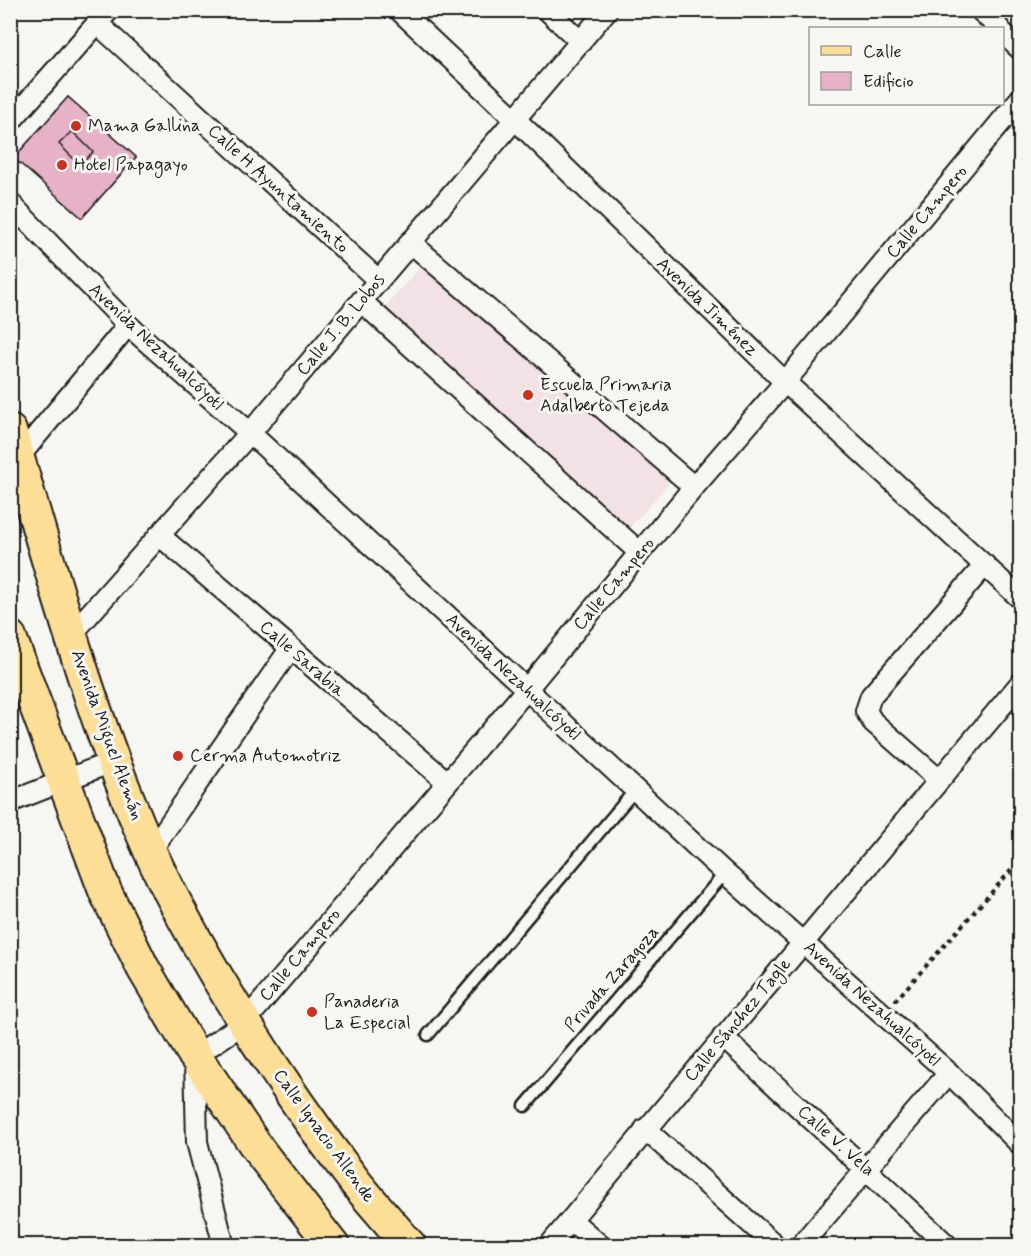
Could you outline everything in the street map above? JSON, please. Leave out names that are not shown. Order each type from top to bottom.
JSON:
[{"type":"main road","name":"Avenida Miguel Alemán","points":[[14,445],[71,635],[114,761],[150,852],[195,940],[244,1023]]},
{"type":"main road","points":[[10,637],[105,891],[143,968],[195,1056],[260,1152],[333,1245]]},
{"type":"main road","name":"Calle Ignacio Allende","points":[[244,1023],[291,1094],[350,1174],[410,1245]]},
{"type":"street","name":"Avenida Jiménez","points":[[399,10],[516,120],[785,382],[1020,598]]},
{"type":"street","points":[[547,10],[581,42]]},
{"type":"street","name":"Calle J. B. Lobos","points":[[71,635],[250,434],[607,10]]},
{"type":"street","points":[[980,10],[998,27]]},
{"type":"street","points":[[10,122],[103,17]]},
{"type":"street","name":"Calle H Ayuntamiento","points":[[103,17],[378,280]]},
{"type":"street","points":[[1004,34],[1020,49]]},
{"type":"street","name":"Calle Campero","points":[[195,1056],[244,1023],[526,690],[639,552],[785,382],[1020,99]]},
{"type":"street","name":"Avenida Nezahualcóyotl","points":[[10,203],[128,325],[250,434],[724,873],[949,1073],[1020,1144]]},
{"type":"street","points":[[410,242],[694,487]]},
{"type":"street","points":[[361,301],[639,552]]},
{"type":"street","points":[[14,445],[128,325]]},
{"type":"street","name":"Calle Sarabia","points":[[159,535],[446,782]]},
{"type":"street","points":[[938,779],[873,722],[866,711],[871,696],[985,565]]},
{"type":"street","points":[[150,852],[290,649]]},
{"type":"street","name":"Calle Sánchez Tagle","points":[[549,1245],[1020,684]]},
{"type":"street","points":[[10,802],[114,761]]},
{"type":"street","name":"Calle V. Vela","points":[[723,1037],[948,1245]]},
{"type":"street","points":[[195,1056],[197,1142],[224,1245]]},
{"type":"street","points":[[800,1245],[949,1073]]},
{"type":"street","points":[[645,1129],[776,1245]]},
{"type":"street","points":[[571,1220],[601,1245]]},
{"type":"lane","points":[[428,1035],[635,790]]},
{"type":"lane","name":"Privada Zaragoza","points":[[525,1106],[724,873]]},
{"type":"path","points":[[883,1015],[1014,867]]},
{"type":"shaded area","name":"Escuela Primaria Adalberto Tejeda","points":[[426,261],[673,479],[629,528],[382,310]]},
{"type":"building","points":[[68,97],[136,157],[82,218],[14,158]],"holes":[[[72,131],[93,152],[80,165],[59,144]]]},
{"type":"building","points":[[68,97],[136,157],[82,218],[14,158]]},
{"type":"building","points":[[72,131],[93,152],[80,165],[59,144]]},
{"type":"place","name":"Mama Gallina","points":[[76,126]]},
{"type":"place","name":"Hotel Papagayo","points":[[62,165]]},
{"type":"place","name":"Escuela Primaria Adalberto Tejeda","points":[[528,395]]},
{"type":"place","name":"Cerma Automotriz","points":[[178,756]]},
{"type":"place","name":"Panaderia La Especial","points":[[312,1012]]}]
